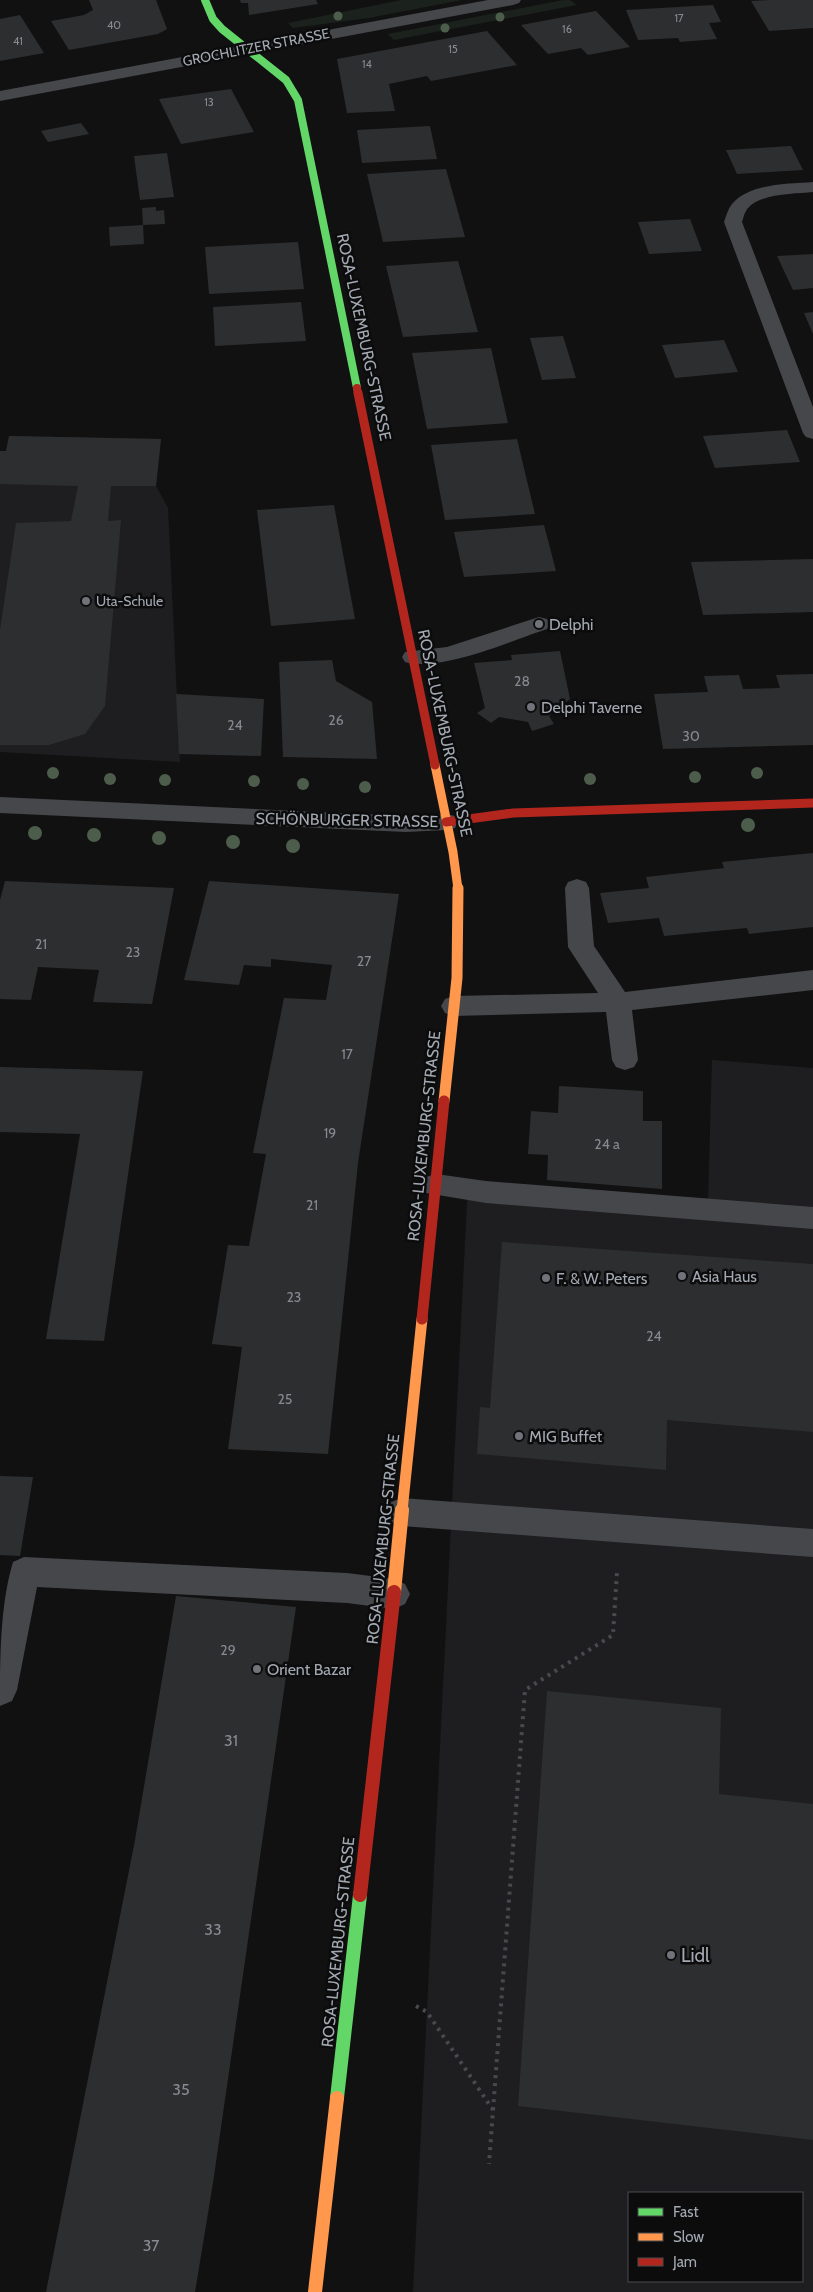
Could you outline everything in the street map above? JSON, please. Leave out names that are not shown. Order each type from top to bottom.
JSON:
[{"type":"main road","name":"ROSA-LUXEMBURG-STRASSE","points":[[205,0],[213,19],[222,29],[249,48],[286,80],[298,100],[456,864],[459,903],[454,1006],[394,1594],[316,2292]]},
{"type":"main road","name":"SCHÖNBURGER STRASSE","points":[[446,822],[514,814],[813,803]]},
{"type":"street","name":"GROCHLITZER STRASSE","points":[[0,96],[513,0]]},
{"type":"street","points":[[813,188],[784,189],[756,196],[738,208],[733,222],[813,433]]},
{"type":"street","points":[[413,657],[449,654],[539,624]]},
{"type":"street","name":"SCHÖNBURGER STRASSE","points":[[0,804],[396,824],[446,822]]},
{"type":"street","points":[[577,888],[581,947],[618,1002],[625,1060]]},
{"type":"street","points":[[454,1006],[618,1002],[813,980]]},
{"type":"street","points":[[436,1185],[486,1192],[813,1218]]},
{"type":"street","points":[[402,1512],[620,1530],[813,1543]]},
{"type":"street","points":[[0,1690],[24,1572],[347,1588],[394,1594]]},
{"type":"path","points":[[489,2164],[525,1690],[614,1635],[620,1530]]},
{"type":"path","points":[[416,2006],[427,2012],[493,2110]]},
{"type":"shaded area","points":[[401,0],[462,0],[369,18],[293,28],[288,23]]},
{"type":"shaded area","points":[[570,0],[577,5],[394,40],[388,34]]},
{"type":"shaded area","name":"Uta-Schule","points":[[9,436],[161,439],[156,486],[168,508],[180,762],[0,752],[0,451],[6,451]]},
{"type":"shaded area","points":[[712,1060],[813,1068],[813,2292],[413,2292],[468,1182],[708,1199]]},
{"type":"building","points":[[89,0],[156,0],[167,29],[158,34],[69,50],[51,21],[84,15],[93,10]]},
{"type":"building","points":[[240,0],[316,0],[318,4],[249,15],[248,3],[241,3]]},
{"type":"building","points":[[813,0],[813,28],[769,31],[751,1]]},
{"type":"building","points":[[713,5],[721,22],[709,23],[717,39],[680,42],[678,38],[638,40],[626,10]]},
{"type":"building","points":[[596,11],[630,47],[588,55],[581,48],[548,54],[521,25]]},
{"type":"building","points":[[20,15],[44,53],[0,61],[0,19]]},
{"type":"building","points":[[487,31],[517,65],[431,81],[427,76],[389,84],[395,111],[347,113],[337,59]]},
{"type":"building","points":[[231,89],[254,132],[181,144],[159,99]]},
{"type":"building","points":[[81,123],[89,134],[48,142],[41,131]]},
{"type":"building","points":[[430,126],[437,159],[362,163],[357,130]]},
{"type":"building","points":[[791,146],[803,170],[737,174],[726,150]]},
{"type":"building","points":[[167,153],[174,197],[140,200],[134,156]]},
{"type":"building","points":[[446,169],[465,237],[383,242],[367,174]]},
{"type":"building","points":[[156,207],[156,211],[164,210],[165,224],[143,225],[142,208]]},
{"type":"building","points":[[690,219],[702,251],[649,254],[638,222]]},
{"type":"building","points":[[143,225],[144,244],[110,246],[109,227]]},
{"type":"building","points":[[298,242],[304,289],[209,294],[205,247]]},
{"type":"building","points":[[813,254],[813,288],[793,290],[777,256]]},
{"type":"building","points":[[458,261],[478,332],[403,337],[386,266]]},
{"type":"building","points":[[301,302],[306,341],[215,346],[213,307]]},
{"type":"building","points":[[813,312],[813,334],[804,313]]},
{"type":"building","points":[[563,336],[576,378],[542,380],[530,338]]},
{"type":"building","points":[[724,340],[738,372],[675,378],[662,345]]},
{"type":"building","points":[[491,348],[508,423],[427,429],[412,353]]},
{"type":"building","points":[[787,430],[800,462],[715,468],[703,436]]},
{"type":"building","points":[[9,436],[161,439],[156,486],[111,486],[108,521],[121,520],[105,706],[85,734],[49,745],[0,745],[0,630],[16,523],[71,521],[78,486],[0,484],[0,451],[6,451]]},
{"type":"building","points":[[517,439],[535,514],[445,520],[431,445]]},
{"type":"building","points":[[334,505],[355,619],[271,626],[257,510]]},
{"type":"building","points":[[544,525],[556,571],[464,577],[454,532]]},
{"type":"building","points":[[813,559],[813,612],[703,615],[691,562]]},
{"type":"building","points":[[560,651],[570,699],[549,716],[554,724],[532,731],[528,722],[499,717],[491,723],[477,713],[485,708],[474,663],[512,660],[511,655]]},
{"type":"building","points":[[332,660],[336,681],[372,702],[377,759],[283,757],[279,662]]},
{"type":"building","points":[[813,674],[813,745],[663,749],[654,694],[708,692],[704,676],[739,675],[743,689],[780,688],[776,675]]},
{"type":"building","points":[[176,694],[264,699],[261,756],[179,754]]},
{"type":"building","points":[[813,853],[813,927],[749,934],[747,928],[664,936],[659,918],[608,923],[600,893],[649,888],[646,877],[724,868],[722,862]]},
{"type":"building","points":[[5,881],[174,888],[152,1004],[93,1002],[99,970],[38,967],[31,1000],[0,999],[0,900]]},
{"type":"building","points":[[209,881],[399,894],[358,1163],[328,1454],[228,1449],[242,1347],[212,1344],[228,1245],[249,1246],[266,1154],[253,1153],[284,998],[326,1000],[332,965],[271,959],[271,967],[244,965],[239,985],[184,980]]},
{"type":"building","points":[[0,1067],[143,1071],[104,1341],[46,1339],[80,1134],[0,1132]]},
{"type":"building","points":[[559,1086],[643,1091],[643,1121],[662,1121],[662,1189],[547,1180],[548,1155],[528,1154],[531,1111],[558,1113]]},
{"type":"building","points":[[502,1242],[813,1264],[813,1432],[667,1420],[666,1470],[477,1454],[480,1407],[490,1408]]},
{"type":"building","points":[[0,1476],[33,1477],[20,1556],[0,1555]]},
{"type":"building","points":[[176,1596],[296,1607],[213,2183],[195,2292],[46,2292],[135,1840]]},
{"type":"building","name":"Lidl","points":[[547,1691],[721,1708],[719,1794],[813,1804],[813,2140],[518,2106]]},
{"type":"traffic: fast","points":[[205,0],[213,19],[222,29],[286,80],[298,100],[357,388]]},
{"type":"traffic: fast","points":[[337,2098],[360,1895]]},
{"type":"traffic: slow","points":[[435,765],[456,869],[459,904],[457,978],[444,1101]]},
{"type":"traffic: slow","points":[[394,1592],[422,1319]]},
{"type":"traffic: slow","points":[[315,2292],[337,2098]]},
{"type":"traffic: jam","points":[[357,388],[435,765]]},
{"type":"traffic: jam","points":[[446,822],[513,813],[813,803]]},
{"type":"traffic: jam","points":[[422,1319],[444,1101]]},
{"type":"traffic: jam","points":[[360,1895],[394,1592]]},
{"type":"place","name":"Uta-Schule","points":[[86,601]]},
{"type":"place","name":"Delphi","points":[[539,624]]},
{"type":"place","name":"Delphi Taverne","points":[[531,707]]},
{"type":"place","name":"Asia Haus","points":[[682,1276]]},
{"type":"place","name":"F. & W. Peters","points":[[546,1278]]},
{"type":"place","name":"MIG Buffet","points":[[519,1436]]},
{"type":"place","name":"Orient Bazar","points":[[257,1669]]},
{"type":"place","name":"Lidl","points":[[671,1955]]}]
